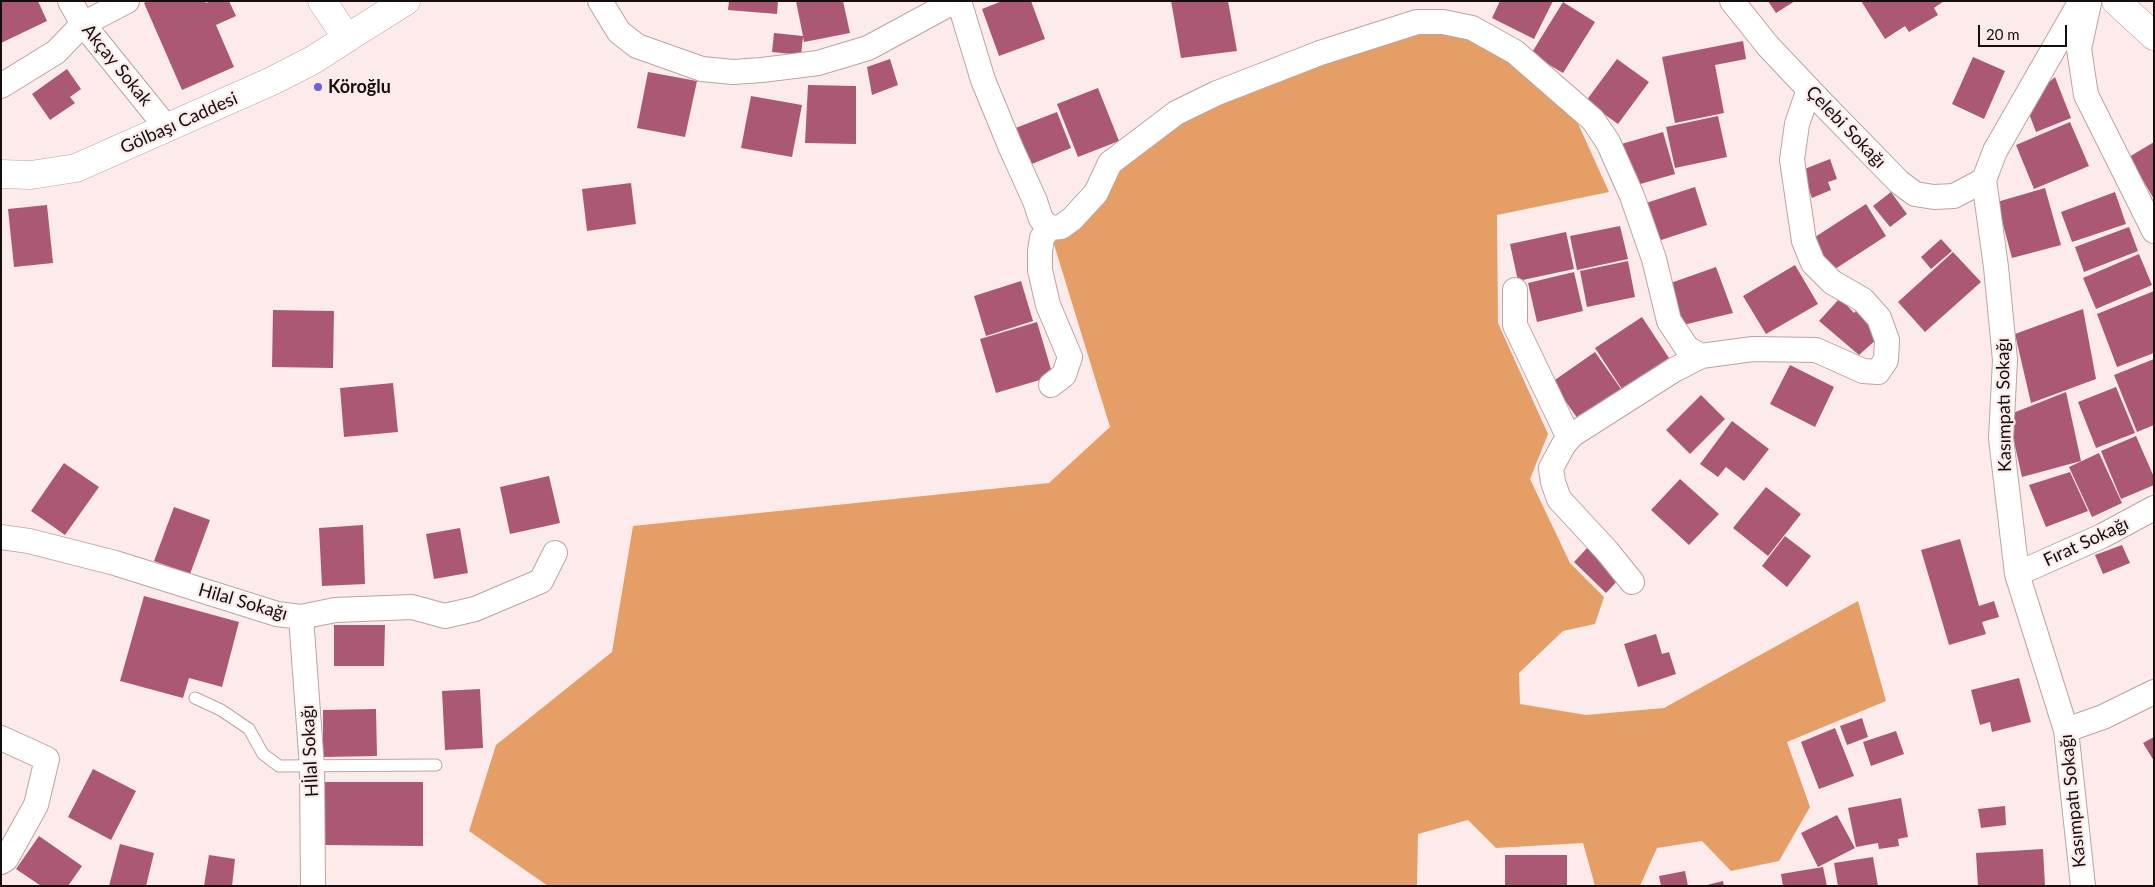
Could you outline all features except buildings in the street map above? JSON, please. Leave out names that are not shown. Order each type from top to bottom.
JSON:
[{"type":"street","name":"Akçay Sokak","points":[[70,1],[83,24],[167,128]]},
{"type":"street","points":[[1,86],[56,52],[83,24],[127,1]]},
{"type":"street","points":[[322,1],[347,38]]},
{"type":"street","name":"Gölbaşı Caddesi","points":[[1,174],[31,175],[76,168],[272,81],[313,60],[406,1]]},
{"type":"street","points":[[600,1],[619,32],[637,46],[702,69],[733,72],[818,63],[868,48],[955,1]]},
{"type":"street","points":[[959,1],[983,80],[1010,148],[1035,201],[1041,219],[1050,228]]},
{"type":"street","name":"Çelebi Sokağı","points":[[1732,1],[1768,46],[1899,182],[1915,194],[1934,197],[1954,196],[1984,180]]},
{"type":"street","name":"Kasımpatı Sokağı","points":[[2081,1],[1995,151],[1984,180],[1996,267],[2005,360],[2001,438],[2016,574],[2066,730],[2083,886]]},
{"type":"street","points":[[2089,1],[2079,49],[2086,95],[2154,231]]},
{"type":"street","points":[[2116,1],[2154,36]]},
{"type":"street","points":[[1051,385],[1064,375],[1070,357],[1048,305],[1040,270],[1042,238],[1050,228],[1061,226],[1072,219],[1096,193],[1110,163],[1176,113],[1217,93],[1320,53],[1417,22],[1443,22],[1472,28],[1516,52],[1593,120],[1608,142],[1632,196],[1654,259],[1669,321],[1687,348],[1701,356]]},
{"type":"street","points":[[1632,582],[1608,551],[1559,498],[1552,482],[1551,468],[1569,438],[1674,370],[1701,356],[1753,350],[1816,350],[1863,371],[1878,372],[1886,360],[1887,340],[1879,318],[1863,300],[1832,282],[1813,263],[1804,241],[1792,160],[1797,124],[1809,89]]},
{"type":"street","points":[[1515,290],[1516,325],[1569,438]]},
{"type":"street","name":"Fırat Sokağı","points":[[2016,574],[2102,536],[2154,508]]},
{"type":"street","name":"Hilal Sokağı","points":[[1,537],[30,541],[115,563],[278,614],[301,617],[335,610],[412,607],[445,616],[475,609],[541,581],[555,553]]},
{"type":"street","name":"Hİlal Sokağı","points":[[301,617],[312,767],[313,886]]},
{"type":"street","points":[[2066,730],[2103,717],[2154,692]]},
{"type":"street","points":[[1,738],[47,759],[36,805],[6,859],[1,862]]},
{"type":"lane","points":[[195,698],[221,710],[249,729],[263,754],[279,766],[436,766]]},
{"type":"shaded area","points":[[1395,28],[1472,28],[1566,97],[1609,192],[1497,215],[1498,323],[1548,434],[1530,479],[1570,563],[1604,597],[1595,624],[1563,631],[1519,673],[1520,704],[1586,715],[1664,708],[1858,601],[1886,701],[1787,742],[1810,807],[1779,861],[1731,871],[1702,841],[1657,848],[1640,886],[1595,886],[1583,843],[1496,848],[1468,820],[1418,834],[1417,886],[548,886],[469,831],[496,745],[612,652],[633,526],[1049,483],[1110,427],[1049,228],[1142,137]]},
{"type":"place","name":"Köroğlu","points":[[318,87]]}]
